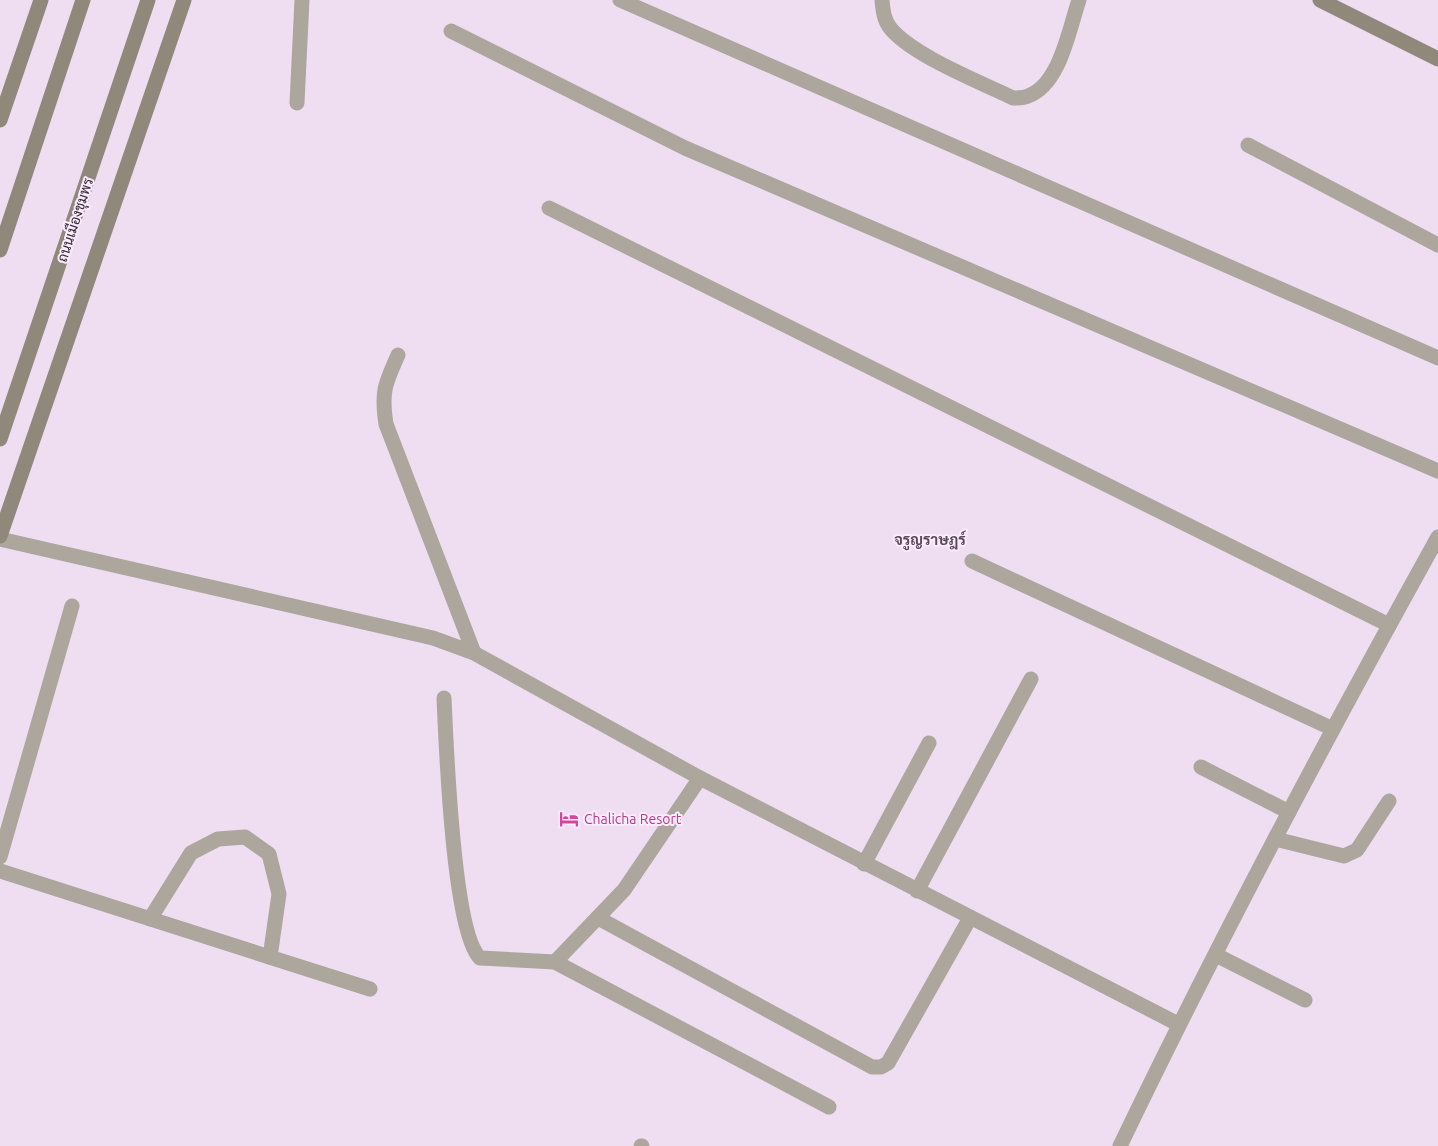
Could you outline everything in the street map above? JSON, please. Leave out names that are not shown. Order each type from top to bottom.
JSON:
[{"type":"main road","points":[[0,120],[41,0]]},
{"type":"main road","points":[[0,250],[83,0]]},
{"type":"main road","name":"ถนนเมืองชุมพร","points":[[0,439],[34,344],[148,0]]},
{"type":"main road","points":[[0,538],[184,0]]},
{"type":"main road","points":[[1320,0],[1438,59]]},
{"type":"street","points":[[297,103],[302,0]]},
{"type":"street","points":[[620,0],[1438,358]]},
{"type":"street","points":[[882,0],[883,14],[890,28],[908,45],[1013,98],[1028,96],[1044,87],[1055,71],[1079,0]]},
{"type":"street","points":[[451,31],[685,148],[1438,471]]},
{"type":"street","points":[[1248,145],[1438,245]]},
{"type":"street","points":[[549,208],[1389,625]]},
{"type":"street","points":[[398,355],[387,379],[382,400],[386,424],[474,653]]},
{"type":"street","points":[[1120,1146],[1178,1024],[1216,955],[1333,729],[1438,537]]},
{"type":"street","points":[[0,538],[433,638],[474,653],[700,778],[1178,1024]]},
{"type":"street","points":[[972,561],[1333,729]]},
{"type":"street","points":[[0,857],[72,606]]},
{"type":"street","points":[[917,891],[1031,679]]},
{"type":"street","points":[[444,698],[449,795],[464,913],[473,952],[480,958],[555,962],[829,1107]]},
{"type":"street","points":[[864,864],[929,743]]},
{"type":"street","points":[[1201,767],[1289,812]]},
{"type":"street","points":[[555,962],[624,890],[700,778]]},
{"type":"street","points":[[1276,839],[1344,856],[1357,850],[1389,801]]},
{"type":"street","points":[[150,919],[191,853],[218,839],[245,837],[269,854],[280,894],[270,957]]},
{"type":"street","points":[[0,871],[370,989]]},
{"type":"street","points":[[598,918],[872,1067],[881,1067],[888,1063],[970,918]]},
{"type":"street","points":[[1216,955],[1305,1000]]},
{"type":"place","name":"Chalicha Resort","points":[[569,819]]},
{"type":"district","name":"จรูญราษฎร์","points":[[930,540]]}]
